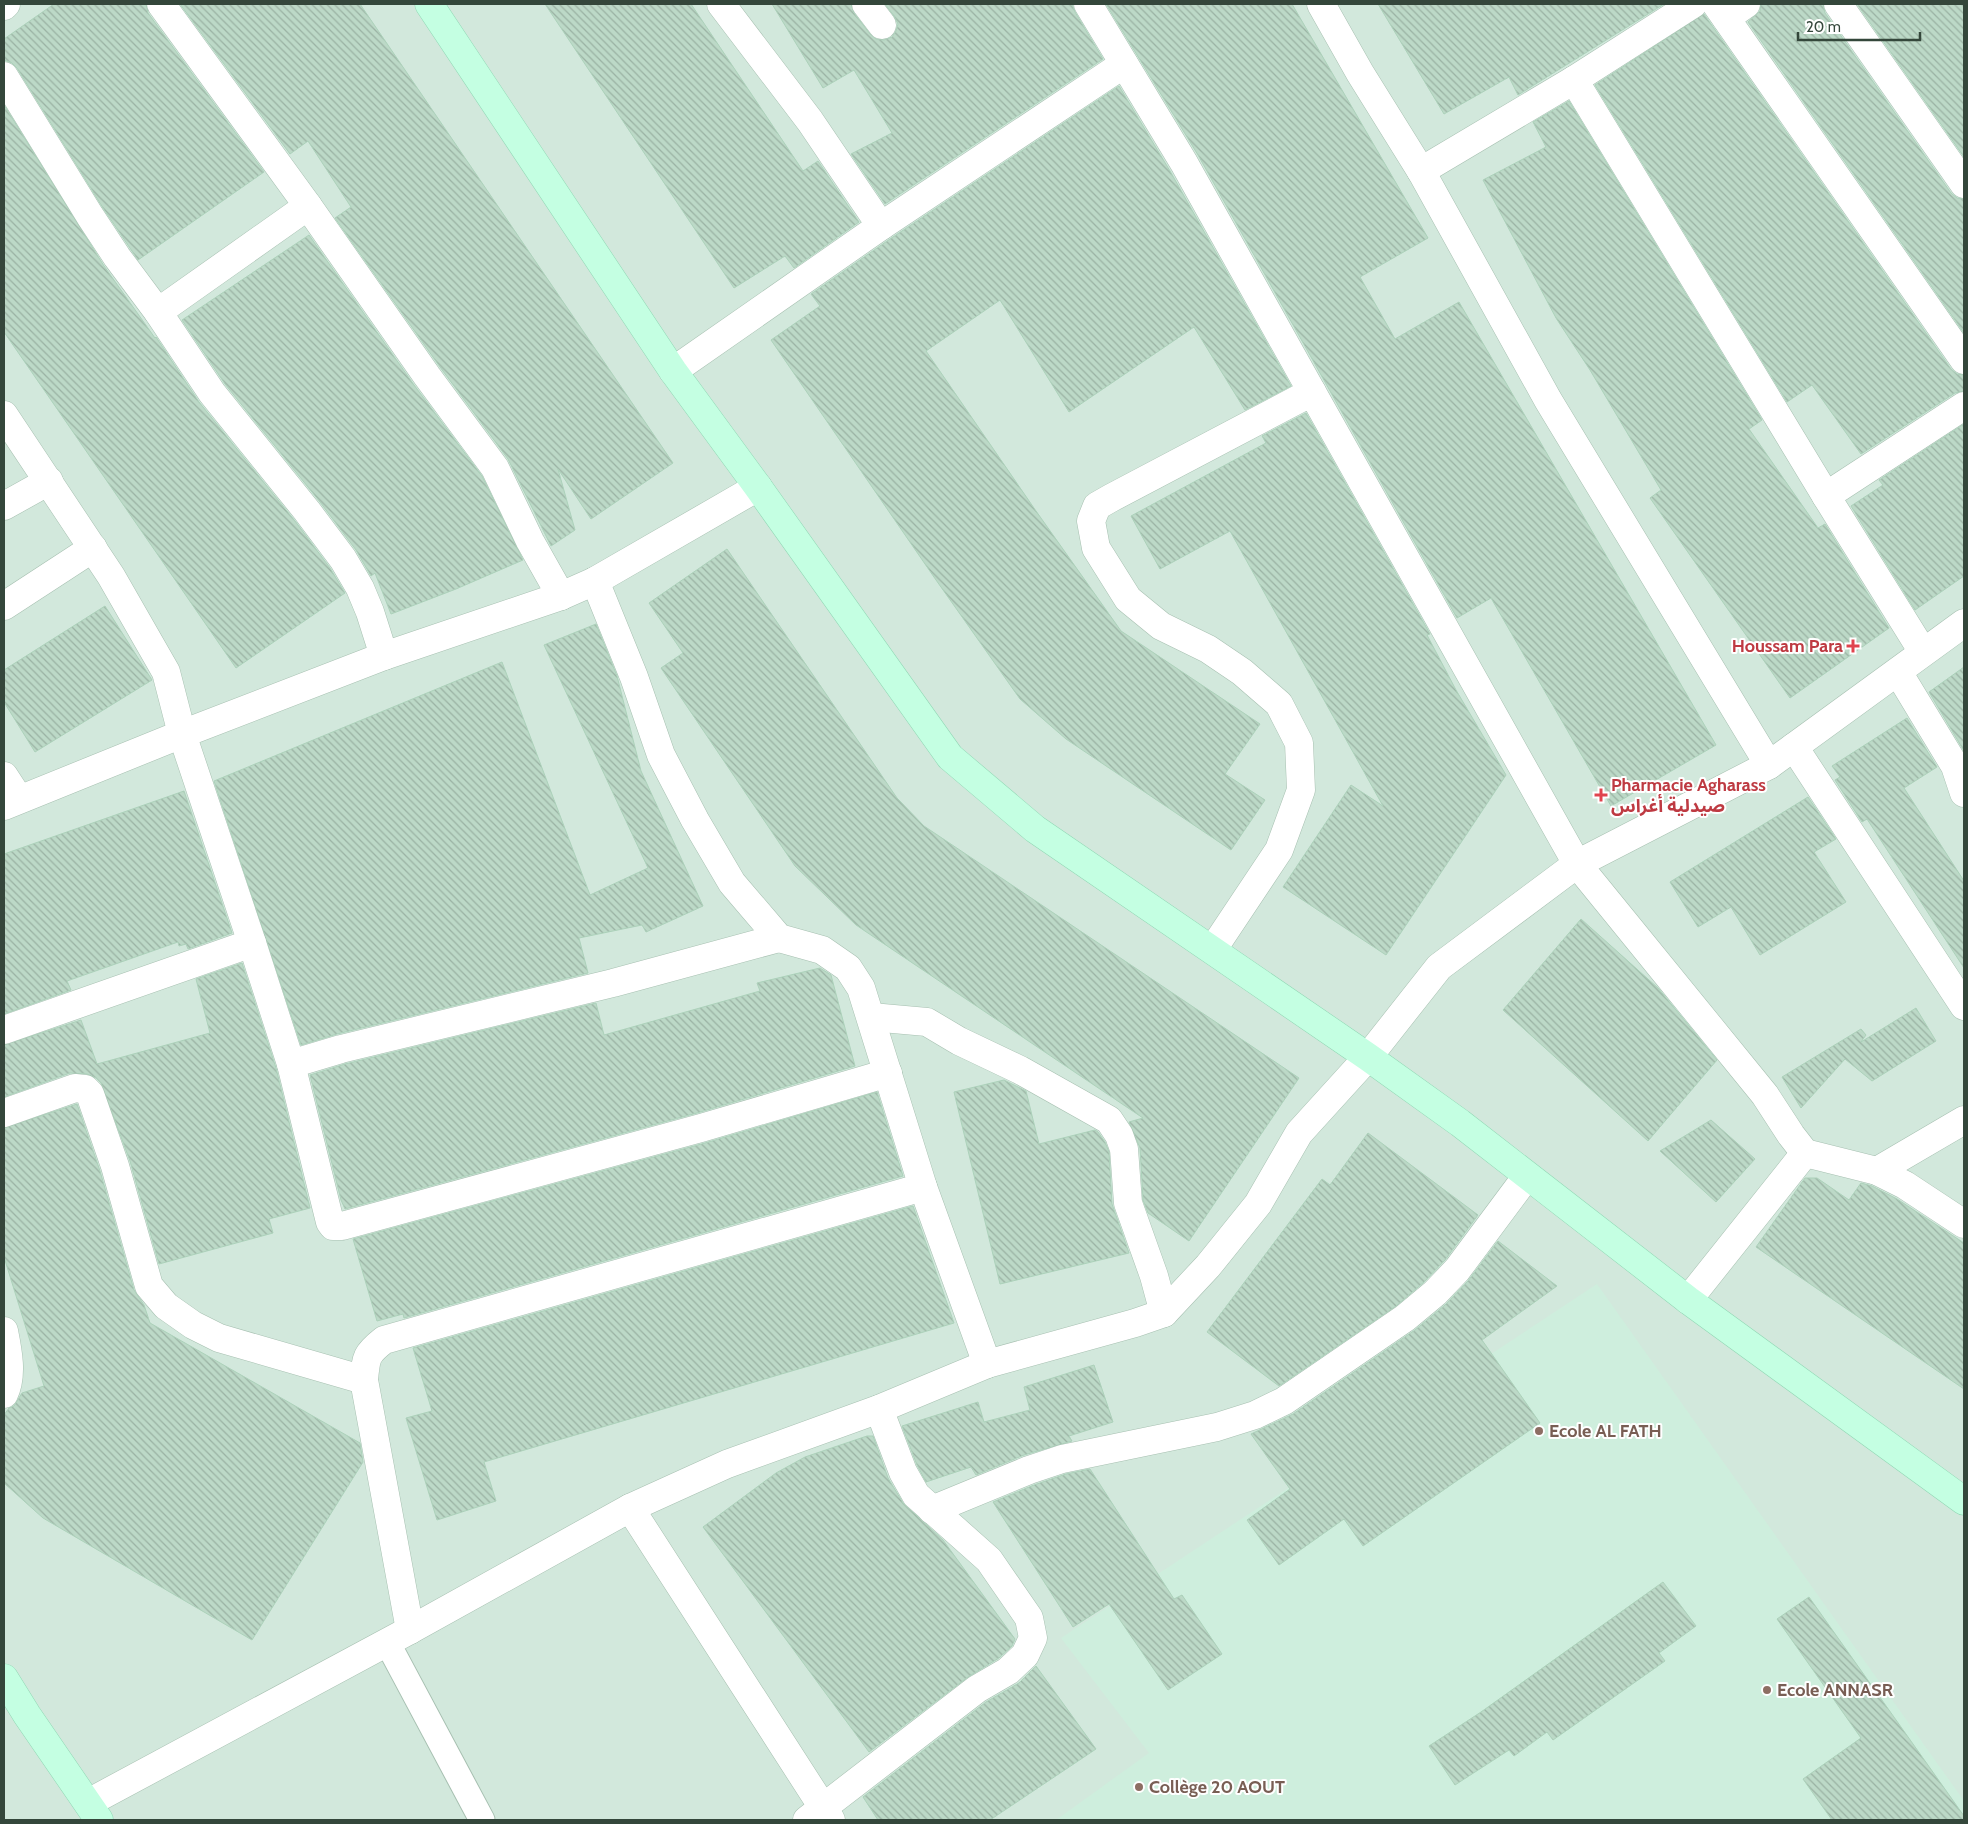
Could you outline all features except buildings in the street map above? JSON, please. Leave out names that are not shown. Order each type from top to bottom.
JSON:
[{"type":"street","points":[[161,4],[308,206],[426,376],[495,468],[530,540],[561,596]]},
{"type":"street","points":[[429,4],[673,371],[950,757],[1035,829],[1368,1057],[1460,1124],[1688,1300],[1964,1501]]},
{"type":"street","points":[[866,4],[882,25]]},
{"type":"street","points":[[1088,4],[1184,163],[1577,864],[1765,1095],[1805,1153],[1877,1171],[1905,1185],[1964,1224]]},
{"type":"street","points":[[1321,4],[1360,73],[1421,171],[1548,400],[1769,765]]},
{"type":"street","points":[[1421,171],[1574,80],[1693,4]]},
{"type":"street","points":[[1838,4],[1964,184]]},
{"type":"street","points":[[729,7],[882,226]]},
{"type":"street","points":[[1729,8],[1964,360]]},
{"type":"street","points":[[673,371],[882,226],[1124,64]]},
{"type":"street","points":[[4,76],[117,257],[158,312],[212,393],[308,511],[343,559],[360,588],[384,656]]},
{"type":"street","points":[[1574,80],[1826,496],[1923,652]]},
{"type":"street","points":[[158,312],[308,206]]},
{"type":"street","points":[[1212,949],[1279,850],[1301,790],[1300,743],[1279,704],[1242,672],[1208,649],[1161,626],[1128,599],[1096,548],[1090,521],[1097,506],[1312,392]]},
{"type":"street","points":[[1826,496],[1964,406]]},
{"type":"street","points":[[4,415],[111,576],[166,672],[182,734],[291,1064],[330,1222],[336,1227],[701,1128],[888,1073]]},
{"type":"street","points":[[4,506],[49,481]]},
{"type":"street","points":[[4,776],[12,802],[384,656],[561,596],[595,581],[758,487]]},
{"type":"street","points":[[4,606],[93,548]]},
{"type":"street","points":[[595,581],[666,763],[695,820],[732,883],[779,938]]},
{"type":"street","points":[[4,1678],[27,1715],[94,1811],[398,1636],[630,1508],[727,1464],[879,1409],[987,1364],[1135,1323],[1164,1313],[1208,1266],[1258,1204],[1299,1133],[1368,1057],[1439,967],[1577,864],[1769,765],[1964,623]]},
{"type":"street","points":[[1898,672],[1956,766],[1964,793]]},
{"type":"street","points":[[1794,747],[1964,1006]]},
{"type":"street","points":[[291,1064],[341,1048],[613,983],[779,938],[822,950],[848,968],[860,988],[871,1017],[923,1187],[987,1364]]},
{"type":"street","points":[[4,1030],[252,943]]},
{"type":"street","points":[[871,1017],[927,1022],[959,1041],[1020,1070],[1109,1120],[1119,1135],[1124,1149],[1128,1202],[1154,1276],[1164,1313]]},
{"type":"street","points":[[4,1113],[75,1088],[85,1090],[90,1094],[115,1166],[149,1286],[166,1306],[193,1325],[219,1338],[364,1380]]},
{"type":"street","points":[[1877,1171],[1964,1120]]},
{"type":"street","points":[[1688,1300],[1805,1153]]},
{"type":"street","points":[[932,1510],[1029,1470],[1062,1459],[1217,1427],[1255,1415],[1284,1401],[1405,1318],[1435,1293],[1457,1270],[1527,1176]]},
{"type":"street","points":[[398,1636],[364,1380],[366,1360],[371,1351],[384,1340],[923,1187]]},
{"type":"street","points":[[4,1331],[8,1370],[8,1386],[4,1394]]},
{"type":"street","points":[[630,1508],[821,1816],[977,1689],[1008,1671],[1025,1655],[1033,1638],[1029,1618],[988,1560],[916,1495],[903,1472],[879,1409]]},
{"type":"lane","points":[[398,1636],[482,1820]]},
{"type":"shaded area","points":[[4,4],[1964,4],[1964,1820],[4,1820]]},
{"type":"shaded area","name":"Ecole AL FATH","points":[[1597,1284],[1964,1801],[1964,1820],[1056,1820],[1149,1753],[1061,1638]]},
{"type":"place","name":"Houssam Para","points":[[1853,646]]},
{"type":"place","name":"Pharmacie Agharass صيدلية أغراس","points":[[1601,795]]},
{"type":"place","name":"Ecole AL FATH","points":[[1539,1431]]},
{"type":"place","name":"Ecole ANNASR","points":[[1767,1690]]},
{"type":"place","name":"Collège 20 AOUT","points":[[1139,1787]]}]
